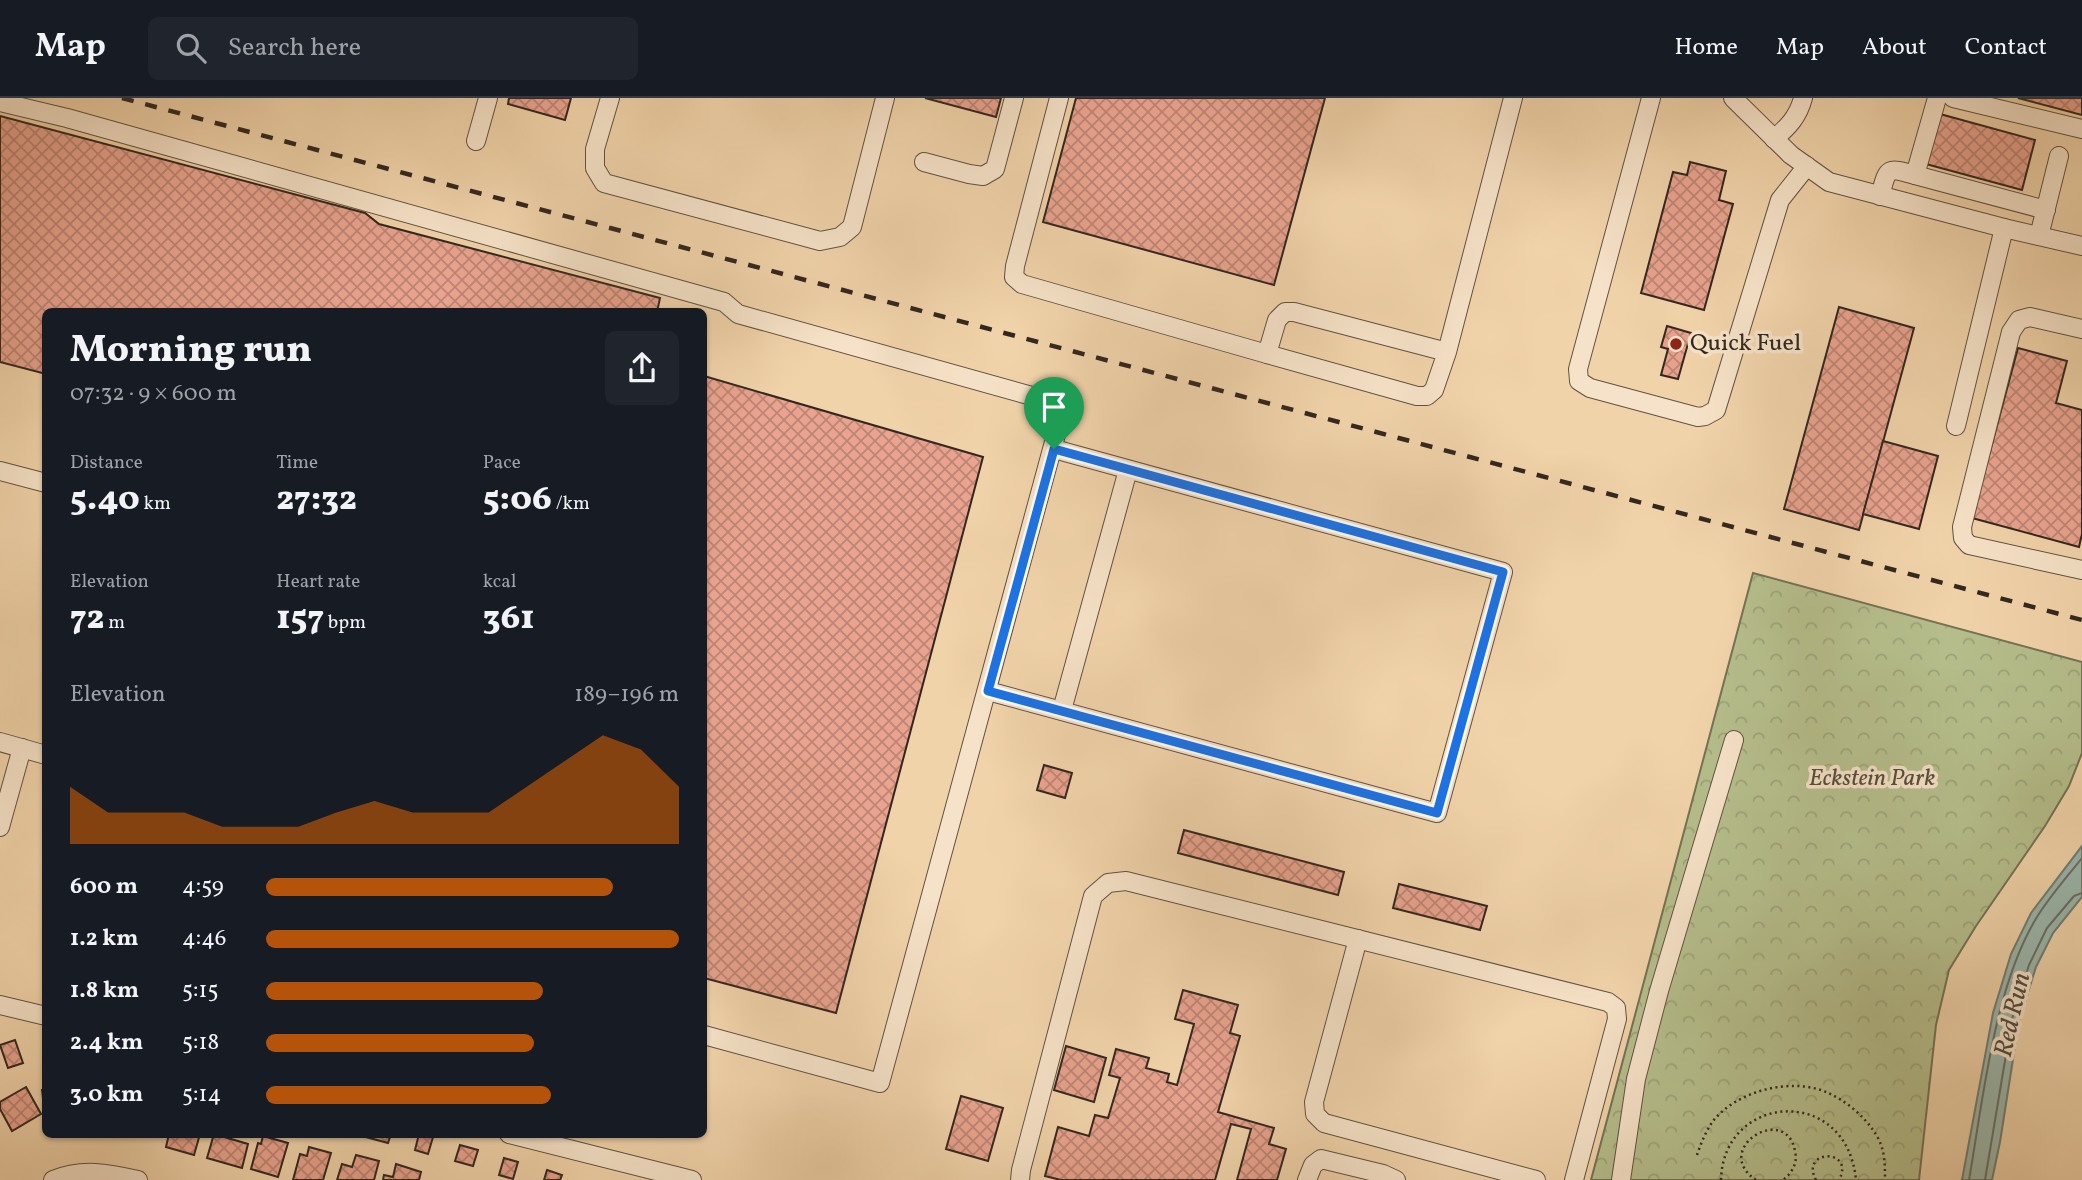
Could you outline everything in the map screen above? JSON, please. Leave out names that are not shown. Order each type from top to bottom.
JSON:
[{"type":"street","points":[[476,141],[488,98]]},
{"type":"street","points":[[610,98],[595,149],[595,168],[604,183],[820,240],[839,237],[852,228],[885,98]]},
{"type":"street","points":[[924,162],[983,176],[995,169],[1014,98]]},
{"type":"street","points":[[1059,98],[1018,254],[1014,277],[1022,284],[1427,397],[1434,390],[1447,352],[1513,98]]},
{"type":"street","points":[[1651,98],[1578,369],[1579,381],[1590,388],[1698,416],[1705,416],[1716,410],[1780,200],[1807,166]]},
{"type":"street","points":[[1733,98],[1791,155],[1829,181],[2082,246]]},
{"type":"street","points":[[1774,139],[1791,124],[1800,110],[1803,98]]},
{"type":"street","points":[[1915,175],[1937,98]]},
{"type":"street","points":[[1953,98],[2082,129]]},
{"type":"street","points":[[0,102],[724,302],[738,314],[1065,405],[880,1083],[707,1036]]},
{"type":"street","points":[[2039,236],[2059,156]]},
{"type":"street","points":[[1880,196],[1886,174],[1894,169],[2046,209]]},
{"type":"street","points":[[1956,426],[2004,228]]},
{"type":"street","points":[[1267,354],[1277,320],[1284,312],[1447,352]]},
{"type":"street","points":[[2082,329],[2030,317],[2019,320],[2011,332],[1962,527],[1963,538],[1969,545],[2082,570]]},
{"type":"street","points":[[988,691],[1437,813],[1503,572],[1054,449]]},
{"type":"street","points":[[1062,710],[1128,470]]},
{"type":"street","points":[[0,471],[42,482]]},
{"type":"street","points":[[1621,1180],[1636,1079],[1663,978],[1734,740]]},
{"type":"street","points":[[0,742],[42,754]]},
{"type":"street","points":[[0,827],[22,748]]},
{"type":"street","points":[[1020,1180],[1094,897],[1108,883],[1126,881],[1608,1002],[1616,1008],[1617,1019],[1574,1180]]},
{"type":"street","points":[[1358,939],[1314,1102],[1315,1114],[1324,1123],[1536,1180]]},
{"type":"street","points":[[0,1005],[42,1015]]},
{"type":"street","points":[[525,1138],[692,1180]]},
{"type":"street","points":[[1307,1180],[1313,1165],[1321,1159],[1356,1174],[1396,1180]]},
{"type":"street","points":[[53,1180],[73,1173],[99,1172],[138,1180]]},
{"type":"path","points":[[1697,1155],[1715,1119],[1735,1103],[1755,1091],[1805,1087],[1826,1091],[1865,1119],[1878,1139],[1885,1158],[1885,1180]]},
{"type":"path","points":[[1721,1180],[1729,1146],[1744,1128],[1763,1116],[1785,1111],[1808,1114],[1828,1124],[1844,1140],[1854,1165],[1856,1180]]},
{"type":"path","points":[[1756,1180],[1746,1171],[1742,1153],[1750,1138],[1765,1130],[1782,1133],[1794,1146],[1796,1163],[1792,1172],[1783,1180]]},
{"type":"path","points":[[1816,1180],[1813,1169],[1821,1158],[1834,1157],[1841,1163],[1843,1173],[1839,1180]]},
{"type":"path","points":[[1842,1168],[1854,1165]]},
{"type":"green space","name":"Eckstein Park","points":[[1753,573],[2082,662],[2082,753],[2069,786],[1949,970],[1936,1025],[1919,1180],[1591,1180]]},
{"type":"water","name":"Red Run","points":[[2082,846],[2082,897],[2053,933],[2036,967],[2019,1021],[1992,1180],[1962,1180],[1993,1013],[2011,954],[2031,913]]},
{"type":"building","points":[[509,98],[571,98],[565,120],[508,104]]},
{"type":"building","points":[[925,98],[1001,98],[996,117]]},
{"type":"building","points":[[1076,98],[1325,98],[1274,285],[1043,222]]},
{"type":"building","points":[[2018,98],[2082,98],[2082,115]]},
{"type":"building","points":[[1940,114],[2035,140],[2022,190],[1926,164]]},
{"type":"building","points":[[0,116],[365,213],[379,224],[660,298],[658,308],[42,308],[42,373],[0,362]]},
{"type":"building","points":[[1690,162],[1726,171],[1719,200],[1733,204],[1704,310],[1641,293],[1673,172],[1687,175]]},
{"type":"building","points":[[1839,307],[1914,328],[1859,530],[1784,509]]},
{"type":"building","points":[[1667,326],[1691,333],[1678,379],[1661,375],[1668,349],[1661,347]]},
{"type":"building","points":[[2018,348],[2067,361],[2056,403],[2082,410],[2082,534],[2079,547],[1972,518]]},
{"type":"building","points":[[707,377],[983,457],[836,1013],[707,979]]},
{"type":"building","points":[[1883,441],[1938,456],[1919,529],[1863,514]]},
{"type":"building","points":[[1044,765],[1072,773],[1065,798],[1037,790]]},
{"type":"building","points":[[1184,830],[1344,872],[1338,895],[1178,853]]},
{"type":"building","points":[[1399,884],[1487,906],[1480,930],[1393,908]]},
{"type":"building","points":[[1183,990],[1238,1005],[1230,1033],[1240,1036],[1218,1112],[1274,1128],[1269,1144],[1286,1149],[1277,1180],[1237,1180],[1251,1129],[1231,1124],[1215,1180],[1061,1180],[1045,1176],[1058,1127],[1089,1136],[1095,1115],[1108,1118],[1120,1078],[1109,1075],[1116,1049],[1149,1058],[1146,1068],[1169,1074],[1167,1082],[1177,1085],[1194,1024],[1175,1019]]},
{"type":"building","points":[[15,1040],[23,1063],[8,1068],[0,1045]]},
{"type":"building","points":[[1066,1046],[1106,1058],[1094,1102],[1054,1090]]},
{"type":"building","points":[[26,1087],[41,1114],[12,1131],[0,1109],[0,1102]]},
{"type":"building","points":[[961,1096],[1003,1108],[988,1161],[946,1149]]},
{"type":"building","points":[[168,1138],[199,1138],[194,1155],[166,1147]]},
{"type":"building","points":[[213,1138],[228,1138],[248,1144],[242,1168],[207,1158]]},
{"type":"building","points":[[262,1138],[288,1143],[278,1177],[251,1169],[258,1143],[261,1144]]},
{"type":"building","points":[[369,1138],[390,1138],[388,1143]]},
{"type":"building","points":[[418,1138],[433,1138],[428,1154],[415,1150]]},
{"type":"building","points":[[460,1145],[478,1150],[473,1166],[455,1161]]},
{"type":"building","points":[[309,1147],[331,1153],[323,1180],[293,1180],[300,1154],[307,1156]]},
{"type":"building","points":[[356,1155],[379,1161],[374,1180],[337,1180],[342,1164],[352,1167]]},
{"type":"building","points":[[504,1158],[518,1162],[513,1179],[499,1175]]},
{"type":"building","points":[[396,1164],[421,1172],[419,1180],[383,1180],[384,1175],[393,1177]]},
{"type":"building","points":[[547,1170],[562,1175],[560,1180],[544,1180]]},
{"type":"railway","points":[[122,98],[2082,620]]},
{"type":"place","name":"Quick Fuel","points":[[1676,344]]},
{"type":"route","points":[[1054,449],[1503,572],[1437,813],[988,691],[1054,449]]}]
